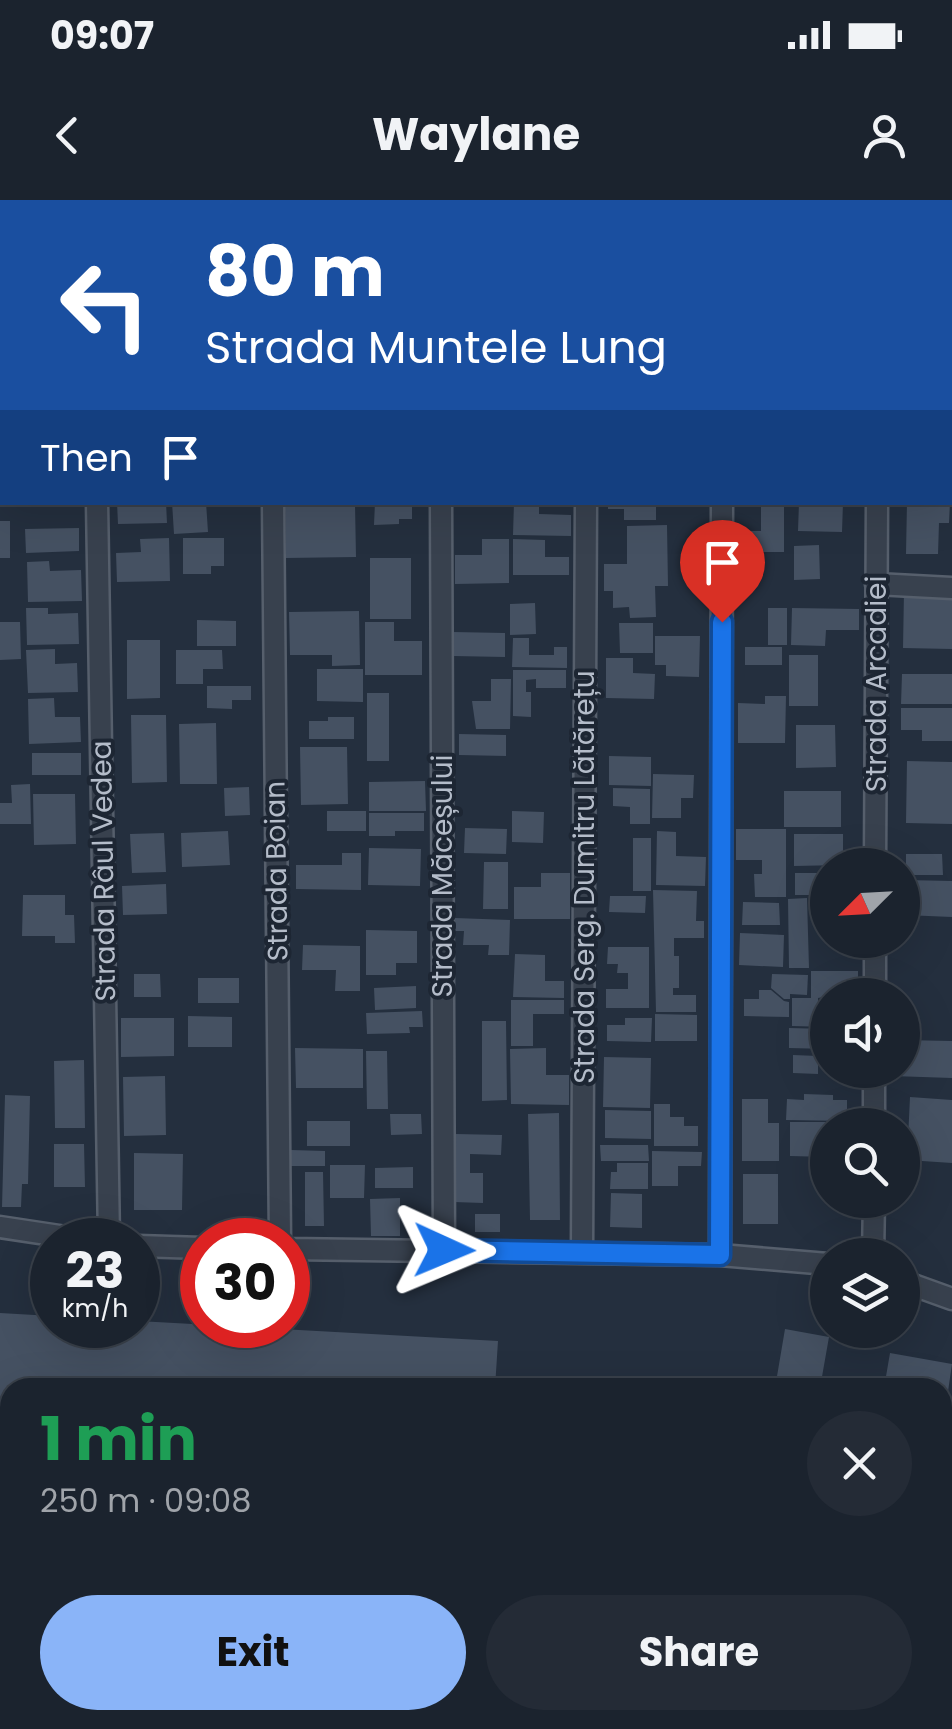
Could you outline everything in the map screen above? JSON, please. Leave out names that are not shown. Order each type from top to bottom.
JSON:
[{"type":"street","name":"Strada Râul Vedea","points":[[97,505],[109,1218]]},
{"type":"street","name":"Strada Boian","points":[[273,505],[280,1218]]},
{"type":"street","name":"Strada Măceșului","points":[[441,505],[444,1250]]},
{"type":"street","name":"Strada Serg. Dumitru Lătărețu","points":[[582,1252],[586,505]]},
{"type":"street","points":[[720,1255],[722,505]]},
{"type":"street","name":"Strada Arcadiei","points":[[875,848],[876,505]]},
{"type":"street","points":[[876,584],[952,588]]},
{"type":"street","points":[[0,1227],[30,1232]]},
{"type":"street","points":[[310,1249],[720,1255],[810,1262]]},
{"type":"street","points":[[920,1287],[952,1299]]},
{"type":"building","points":[[117,505],[166,505],[167,523],[118,524]]},
{"type":"building","points":[[172,505],[206,505],[208,532],[174,534]]},
{"type":"building","points":[[285,505],[355,505],[356,557],[286,558]]},
{"type":"building","points":[[375,505],[412,505],[412,519],[374,525]]},
{"type":"building","points":[[514,505],[539,505],[539,514],[571,515],[571,536],[513,535]]},
{"type":"building","points":[[608,505],[656,505],[656,520],[624,520],[624,509],[608,509]]},
{"type":"building","points":[[761,505],[784,505],[784,552],[743,552],[744,531],[761,531]]},
{"type":"building","points":[[799,505],[843,505],[842,532],[798,531]]},
{"type":"building","points":[[907,505],[950,505],[949,523],[939,523],[938,554],[906,554]]},
{"type":"building","points":[[0,521],[10,521],[10,558],[0,558]]},
{"type":"building","points":[[667,525],[668,586],[655,586],[656,617],[630,618],[629,607],[613,608],[613,591],[604,591],[604,564],[627,564],[627,526]]},
{"type":"building","points":[[79,528],[79,551],[26,553],[25,529]]},
{"type":"building","points":[[169,538],[170,581],[117,582],[116,553],[141,552],[140,539]]},
{"type":"building","points":[[183,538],[224,538],[224,566],[211,566],[211,574],[183,574]]},
{"type":"building","points":[[482,539],[509,539],[509,583],[455,584],[455,555],[482,555]]},
{"type":"building","points":[[513,539],[545,540],[545,557],[569,557],[569,575],[513,575]]},
{"type":"building","points":[[819,545],[820,579],[794,580],[794,546]]},
{"type":"building","points":[[370,558],[411,558],[411,619],[370,619]]},
{"type":"building","points":[[49,561],[50,571],[81,570],[82,601],[28,602],[27,562]]},
{"type":"building","points":[[904,591],[952,592],[952,649],[903,648]]},
{"type":"building","points":[[535,603],[536,634],[510,635],[510,604]]},
{"type":"building","points":[[26,608],[48,608],[48,614],[78,613],[79,644],[27,645]]},
{"type":"building","points":[[768,608],[787,608],[787,645],[768,645]]},
{"type":"building","points":[[792,608],[859,609],[859,630],[826,630],[825,646],[791,645]]},
{"type":"building","points":[[359,611],[360,665],[332,666],[332,655],[290,655],[289,612]]},
{"type":"building","points":[[197,620],[236,621],[236,646],[197,646]]},
{"type":"building","points":[[0,622],[20,622],[21,659],[0,660]]},
{"type":"building","points":[[365,622],[394,622],[394,641],[422,641],[422,675],[365,675]]},
{"type":"building","points":[[619,623],[653,623],[653,653],[620,653]]},
{"type":"building","points":[[453,632],[505,633],[505,657],[453,656]]},
{"type":"building","points":[[655,636],[700,636],[699,677],[666,676],[666,665],[655,665]]},
{"type":"building","points":[[513,638],[529,638],[529,655],[554,655],[554,647],[567,647],[567,668],[512,667]]},
{"type":"building","points":[[127,640],[160,640],[160,698],[127,699]]},
{"type":"building","points":[[745,647],[782,647],[782,665],[745,665]]},
{"type":"building","points":[[55,649],[55,664],[77,663],[78,692],[28,693],[26,650]]},
{"type":"building","points":[[176,650],[222,650],[223,669],[203,669],[203,684],[176,684]]},
{"type":"building","points":[[789,655],[818,655],[818,706],[789,706]]},
{"type":"building","points":[[606,658],[633,658],[633,673],[655,674],[654,699],[606,698]]},
{"type":"building","points":[[317,669],[363,669],[363,702],[317,701]]},
{"type":"building","points":[[513,670],[566,670],[566,688],[536,688],[536,679],[526,680],[526,692],[531,692],[531,717],[513,716]]},
{"type":"building","points":[[902,674],[952,674],[952,704],[901,704]]},
{"type":"building","points":[[491,679],[511,679],[510,729],[476,729],[472,701],[491,701]]},
{"type":"building","points":[[207,686],[251,686],[251,700],[232,700],[232,709],[207,708]]},
{"type":"building","points":[[367,693],[389,693],[389,761],[367,761]]},
{"type":"building","points":[[765,696],[786,696],[785,743],[738,743],[738,703],[765,704]]},
{"type":"building","points":[[54,698],[55,717],[80,717],[81,742],[29,744],[28,699]]},
{"type":"building","points":[[901,708],[952,708],[952,741],[922,741],[922,730],[901,730]]},
{"type":"building","points":[[131,715],[166,715],[167,782],[132,783]]},
{"type":"building","points":[[328,717],[354,717],[354,739],[309,739],[309,721],[328,721]]},
{"type":"building","points":[[216,723],[217,784],[180,784],[179,724]]},
{"type":"building","points":[[796,725],[835,725],[836,767],[796,768]]},
{"type":"building","points":[[459,734],[506,735],[506,756],[459,755]]},
{"type":"building","points":[[300,747],[347,747],[348,804],[301,805]]},
{"type":"building","points":[[32,753],[81,753],[81,775],[32,775]]},
{"type":"building","points":[[609,756],[651,757],[651,786],[609,785]]},
{"type":"building","points":[[907,761],[952,762],[952,824],[906,823]]},
{"type":"building","points":[[653,774],[694,775],[693,798],[681,798],[681,818],[652,818]]},
{"type":"building","points":[[425,781],[426,811],[369,811],[369,782]]},
{"type":"building","points":[[30,784],[31,824],[0,824],[0,803],[12,803],[11,785]]},
{"type":"building","points":[[249,787],[250,815],[225,816],[224,788]]},
{"type":"building","points":[[613,788],[650,789],[650,824],[630,824],[630,807],[613,806]]},
{"type":"building","points":[[784,791],[841,791],[841,827],[784,827]]},
{"type":"building","points":[[33,794],[75,794],[76,844],[34,845]]},
{"type":"building","points":[[327,811],[366,811],[366,831],[327,831]]},
{"type":"building","points":[[512,811],[544,812],[543,843],[512,842]]},
{"type":"building","points":[[369,813],[424,813],[424,831],[369,836]]},
{"type":"building","points":[[465,828],[507,829],[506,854],[464,853]]},
{"type":"building","points":[[736,829],[786,829],[786,897],[755,897],[754,874],[762,874],[762,860],[736,860]]},
{"type":"building","points":[[228,831],[230,865],[182,867],[181,833]]},
{"type":"building","points":[[657,831],[676,832],[676,856],[706,857],[705,886],[656,885]]},
{"type":"building","points":[[164,833],[166,872],[132,873],[130,834]]},
{"type":"building","points":[[794,834],[843,834],[843,848],[810,848],[810,866],[794,866]]},
{"type":"building","points":[[633,838],[651,838],[651,891],[633,891]]},
{"type":"building","points":[[369,848],[421,849],[420,886],[368,885]]},
{"type":"building","points":[[342,853],[361,853],[361,890],[296,889],[296,865],[342,865]]},
{"type":"building","points":[[920,854],[942,854],[943,875],[920,875]]},
{"type":"building","points":[[484,862],[508,862],[508,909],[483,909]]},
{"type":"building","points":[[541,873],[570,873],[570,919],[514,919],[514,887],[541,887]]},
{"type":"building","points":[[795,873],[810,873],[810,895],[795,895]]},
{"type":"building","points":[[920,880],[952,881],[952,917],[920,916]]},
{"type":"building","points":[[166,884],[167,914],[123,915],[122,886]]},
{"type":"building","points":[[653,890],[697,891],[696,921],[704,921],[704,938],[674,938],[674,956],[679,956],[679,988],[673,988],[673,995],[696,995],[696,1012],[656,1012]]},
{"type":"building","points":[[23,895],[65,895],[65,915],[74,915],[75,943],[55,943],[55,936],[22,936]]},
{"type":"building","points":[[610,896],[646,896],[645,913],[609,912]]},
{"type":"building","points":[[807,898],[809,968],[789,968],[788,899]]},
{"type":"building","points":[[743,902],[779,903],[780,925],[742,925]]},
{"type":"building","points":[[455,918],[510,920],[509,955],[488,955],[489,945],[463,945],[464,931],[455,931]]},
{"type":"building","points":[[366,930],[417,931],[417,963],[396,963],[396,975],[366,975]]},
{"type":"building","points":[[740,933],[784,935],[783,967],[739,965]]},
{"type":"building","points":[[303,945],[360,946],[360,991],[335,991],[336,970],[302,970]]},
{"type":"building","points":[[608,947],[649,947],[649,1008],[606,1008],[606,989],[628,989],[628,973],[617,973],[618,964],[607,964]]},
{"type":"building","points":[[515,954],[545,955],[545,981],[564,981],[564,998],[513,997]]},
{"type":"building","points":[[811,971],[858,971],[858,978],[811,978]]},
{"type":"building","points":[[134,974],[160,974],[161,997],[134,997]]},
{"type":"building","points":[[772,974],[808,975],[807,995],[790,994],[790,999],[784,999],[771,988]]},
{"type":"building","points":[[198,978],[239,978],[239,1003],[198,1003]]},
{"type":"building","points":[[416,986],[416,1008],[375,1010],[374,988]]},
{"type":"building","points":[[759,990],[771,990],[789,1002],[789,1017],[744,1016],[744,999],[759,999]]},
{"type":"building","points":[[792,998],[810,998],[810,1026],[792,1026]]},
{"type":"building","points":[[511,1000],[564,1000],[564,1014],[533,1014],[533,1046],[511,1046]]},
{"type":"building","points":[[422,1011],[423,1027],[409,1027],[410,1033],[367,1034],[366,1013]]},
{"type":"building","points":[[655,1014],[697,1015],[697,1041],[655,1041]]},
{"type":"building","points":[[188,1016],[232,1017],[232,1047],[188,1047]]},
{"type":"building","points":[[121,1018],[174,1018],[174,1056],[121,1057]]},
{"type":"building","points":[[625,1018],[652,1018],[651,1042],[607,1041],[607,1025],[625,1025]]},
{"type":"building","points":[[482,1021],[506,1021],[507,1100],[482,1101]]},
{"type":"building","points":[[789,1028],[810,1029],[810,1049],[789,1048]]},
{"type":"building","points":[[920,1040],[952,1041],[952,1078],[920,1077]]},
{"type":"building","points":[[295,1048],[363,1049],[363,1088],[296,1088]]},
{"type":"building","points":[[546,1048],[546,1075],[569,1075],[569,1105],[511,1104],[510,1049]]},
{"type":"building","points":[[366,1051],[387,1051],[388,1109],[367,1109]]},
{"type":"building","points":[[793,1055],[810,1056],[810,1074],[793,1073]]},
{"type":"building","points":[[604,1057],[651,1058],[650,1108],[603,1107]]},
{"type":"building","points":[[84,1060],[85,1128],[55,1128],[54,1061]]},
{"type":"building","points":[[165,1076],[166,1135],[124,1136],[123,1077]]},
{"type":"building","points":[[804,1094],[833,1095],[833,1100],[847,1100],[847,1108],[810,1108],[810,1120],[786,1120],[787,1099],[804,1100]]},
{"type":"building","points":[[5,1095],[30,1096],[28,1184],[22,1184],[21,1207],[2,1207]]},
{"type":"building","points":[[910,1097],[952,1100],[952,1163],[920,1161],[920,1108],[909,1108]]},
{"type":"building","points":[[742,1099],[768,1099],[768,1123],[779,1123],[779,1161],[742,1161]]},
{"type":"building","points":[[654,1104],[670,1104],[670,1117],[684,1117],[684,1126],[698,1126],[698,1146],[654,1146]]},
{"type":"building","points":[[605,1110],[651,1111],[651,1139],[605,1138]]},
{"type":"building","points":[[559,1113],[560,1220],[530,1220],[528,1114]]},
{"type":"building","points":[[390,1114],[421,1114],[422,1134],[391,1135]]},
{"type":"building","points":[[307,1121],[350,1121],[350,1146],[307,1146]]},
{"type":"building","points":[[790,1122],[810,1122],[810,1157],[790,1156]]},
{"type":"building","points":[[456,1134],[502,1135],[501,1155],[470,1154],[470,1173],[483,1173],[483,1203],[454,1202]]},
{"type":"building","points":[[54,1144],[84,1144],[85,1187],[54,1187]]},
{"type":"building","points":[[600,1145],[648,1145],[649,1161],[601,1161]]},
{"type":"building","points":[[291,1150],[325,1151],[325,1166],[291,1166]]},
{"type":"building","points":[[652,1151],[702,1152],[701,1166],[678,1166],[678,1186],[652,1186]]},
{"type":"building","points":[[134,1153],[183,1154],[182,1210],[134,1210]]},
{"type":"building","points":[[617,1163],[648,1163],[648,1189],[610,1189],[611,1172],[617,1172]]},
{"type":"building","points":[[330,1165],[365,1165],[364,1198],[330,1198]]},
{"type":"building","points":[[413,1167],[413,1188],[375,1188],[375,1168]]},
{"type":"building","points":[[305,1172],[323,1172],[324,1226],[310,1226],[310,1218],[305,1218]]},
{"type":"building","points":[[743,1174],[778,1174],[778,1224],[743,1224]]},
{"type":"building","points":[[611,1193],[642,1194],[642,1228],[610,1227]]},
{"type":"building","points":[[400,1198],[400,1236],[371,1236],[370,1199]]},
{"type":"building","points":[[475,1214],[500,1214],[500,1232],[475,1232]]},
{"type":"building","points":[[0,1313],[30,1315],[30,1348],[160,1348],[160,1322],[180,1323],[180,1348],[310,1348],[310,1331],[498,1341],[496,1378],[0,1378]]},
{"type":"building","points":[[785,1329],[810,1334],[810,1348],[827,1348],[822,1378],[777,1378]]},
{"type":"building","points":[[890,1353],[952,1364],[950,1378],[886,1378]]},
{"type":"route","points":[[444,1250],[720,1255],[722,622]]}]
